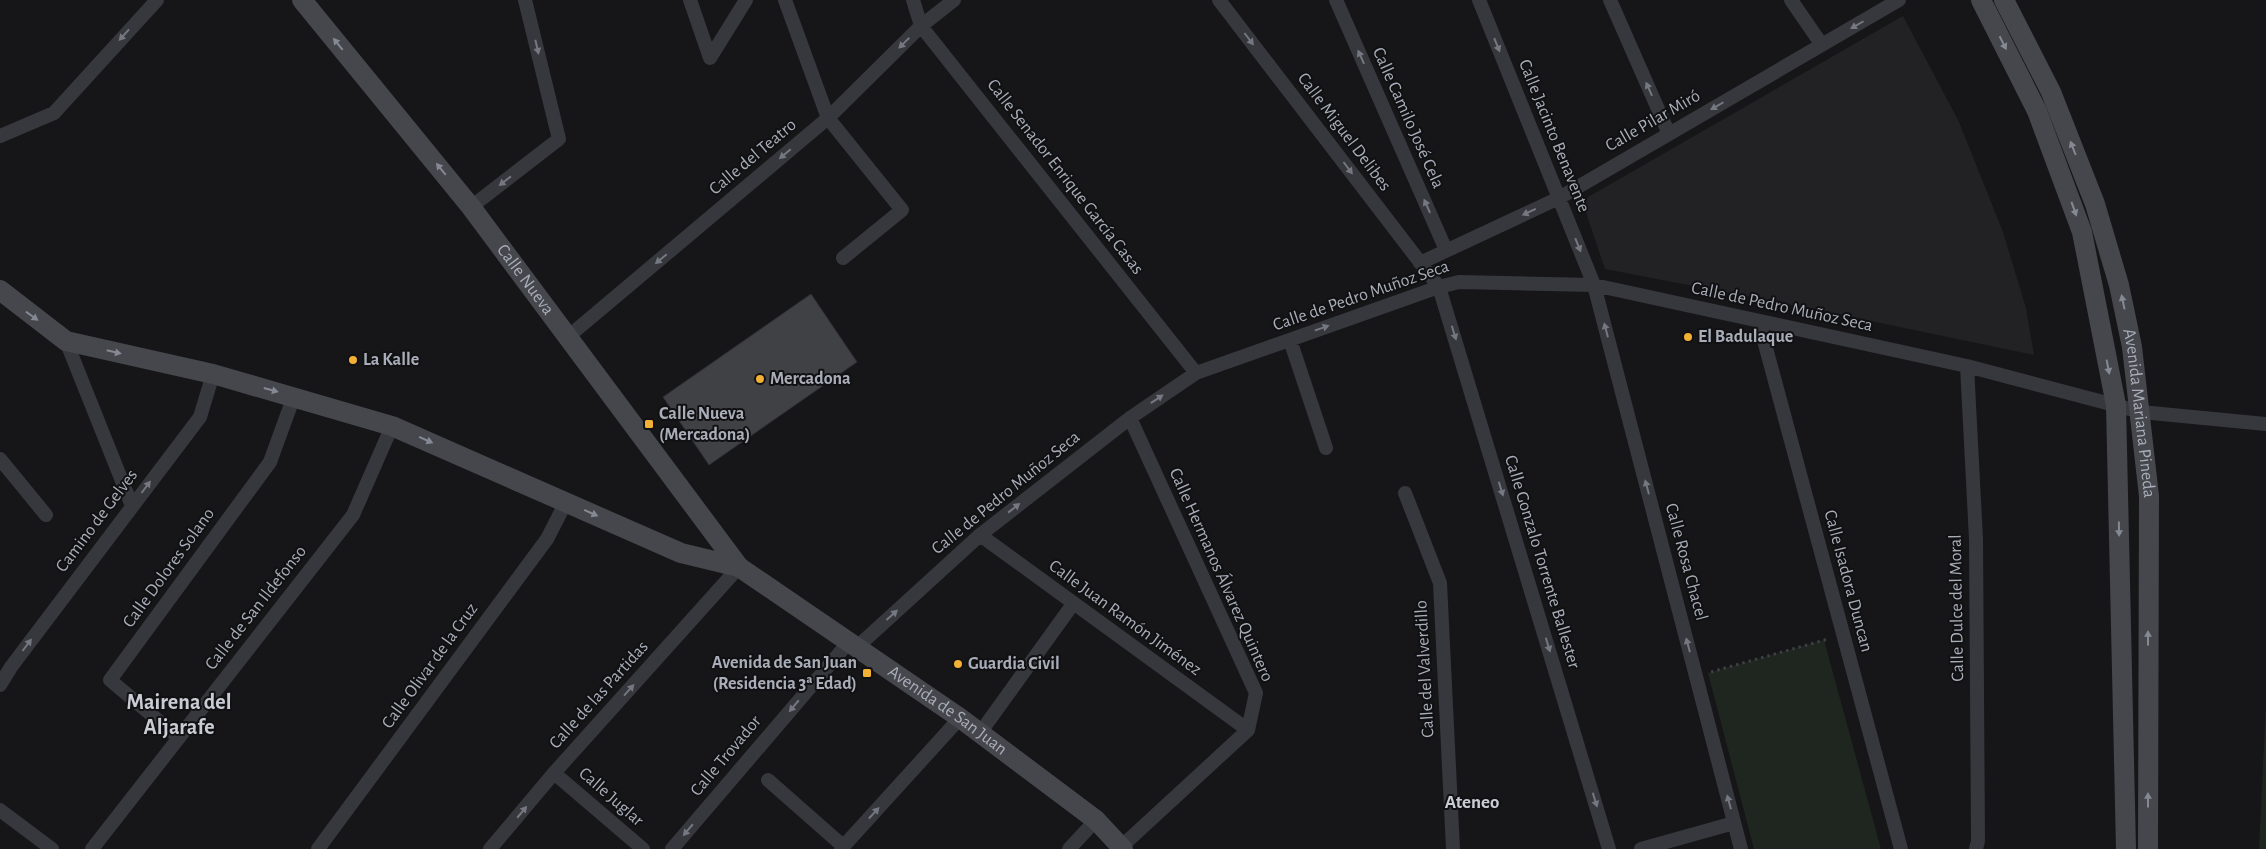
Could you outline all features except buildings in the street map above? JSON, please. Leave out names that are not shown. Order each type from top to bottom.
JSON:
[{"type":"street","name":"Calle Nueva","points":[[302,0],[471,207],[569,336],[739,567]]},
{"type":"street","points":[[471,207],[558,139],[525,0]]},
{"type":"street","points":[[690,0],[710,58],[746,0]]},
{"type":"street","points":[[785,0],[828,118],[902,210],[843,258]]},
{"type":"street","name":"Calle Senador Enrique García Casas","points":[[913,0],[921,26],[1196,373]]},
{"type":"street","name":"Calle del Teatro","points":[[569,336],[828,118],[921,26],[954,0]]},
{"type":"street","name":"Calle Miguel Delibes","points":[[1219,0],[1439,287]]},
{"type":"street","name":"Calle Camilo José Cela","points":[[1336,0],[1446,250]]},
{"type":"street","name":"Calle Jacinto Benavente","points":[[1479,0],[1594,285]]},
{"type":"street","points":[[1610,0],[1669,134]]},
{"type":"street","points":[[1791,0],[1822,45]]},
{"type":"street","name":"Calle Pilar Miró","points":[[1420,262],[1559,198],[1899,0]]},
{"type":"street","name":"Avenida Mariana Pineda","points":[[1981,0],[2037,111],[2082,232],[2116,405],[2126,849]]},
{"type":"street","name":"Avenida Mariana Pineda","points":[[2004,0],[2051,92],[2095,204],[2119,285],[2132,347],[2141,412],[2149,496],[2148,849]]},
{"type":"street","points":[[0,136],[54,113],[154,1]]},
{"type":"street","name":"Calle de Pedro Muñoz Seca","points":[[852,645],[980,535],[1130,418],[1196,373],[1439,287],[1459,282],[1594,285],[1967,366],[2141,412],[2266,424]]},
{"type":"street","name":"Calle Rosa Chacel","points":[[1594,285],[1741,849]]},
{"type":"street","name":"Calle Gonzalo Torrente Ballester","points":[[1439,287],[1609,849]]},
{"type":"street","points":[[0,290],[66,341],[213,374],[392,426],[681,552],[739,567]]},
{"type":"street","name":"Calle Isadora Duncan","points":[[1759,322],[1901,849]]},
{"type":"street","points":[[1290,340],[1326,448]]},
{"type":"street","points":[[66,341],[132,506]]},
{"type":"street","name":"Calle Dulce del Moral","points":[[1967,366],[1976,539],[1978,841],[1976,849]]},
{"type":"street","name":"Camino de Gelves","points":[[0,685],[11,667],[200,417],[213,374]]},
{"type":"street","name":"Calle Dolores Solano","points":[[179,738],[110,680],[270,462],[294,396]]},
{"type":"street","name":"Calle Hermanos Álvarez Quintero","points":[[1130,418],[1256,693],[1248,730]]},
{"type":"street","name":"Calle de San Ildefonso","points":[[92,849],[353,515],[392,426]]},
{"type":"street","points":[[0,459],[46,515]]},
{"type":"street","name":"Calle del Valverdillo","points":[[1405,494],[1440,584],[1453,849]]},
{"type":"street","name":"Calle Olivar de la Cruz","points":[[318,849],[547,539],[566,502]]},
{"type":"street","points":[[697,556],[700,540],[709,527]]},
{"type":"street","name":"Calle Juan Ramón Jiménez","points":[[980,535],[1248,730]]},
{"type":"street","name":"Avenida de San Juan","points":[[739,567],[960,718],[1096,820],[1122,848]]},
{"type":"street","name":"Calle de las Partidas","points":[[490,849],[554,773],[739,567]]},
{"type":"street","points":[[980,733],[1073,604]]},
{"type":"street","name":"Calle Trovador","points":[[672,849],[852,645]]},
{"type":"street","points":[[768,780],[842,848],[960,718]]},
{"type":"street","points":[[1122,848],[1248,730]]},
{"type":"street","name":"Calle Juglar","points":[[554,773],[643,849]]},
{"type":"street","points":[[0,810],[52,849]]},
{"type":"street","points":[[1069,849],[1096,820]]},
{"type":"street","points":[[1641,849],[1734,823]]},
{"type":"path","points":[[1696,676],[1843,634]]},
{"type":"shaded area","points":[[1903,16],[1959,122],[2003,232],[2026,308],[2034,355],[1828,312],[1605,269],[1583,204],[1588,197]]},
{"type":"shaded area","points":[[1824,640],[1881,849],[1754,849],[1708,673]]},
{"type":"shaded area","points":[[2266,703],[2266,849],[2259,849]]},
{"type":"place","name":"El Badulaque","points":[[1688,337]]},
{"type":"place","name":"La Kalle","points":[[353,360]]},
{"type":"place","name":"Mercadona","points":[[760,379]]},
{"type":"place","name":"Calle Nueva (Mercadona)","points":[[649,424]]},
{"type":"place","name":"Guardia Civil","points":[[958,664]]},
{"type":"place","name":"Avenida de San Juan (Residencia 3ª Edad)","points":[[867,673]]},
{"type":"district","name":"Mairena del Aljarafe","points":[[179,714]]},
{"type":"district","name":"Ateneo","points":[[1472,802]]}]
